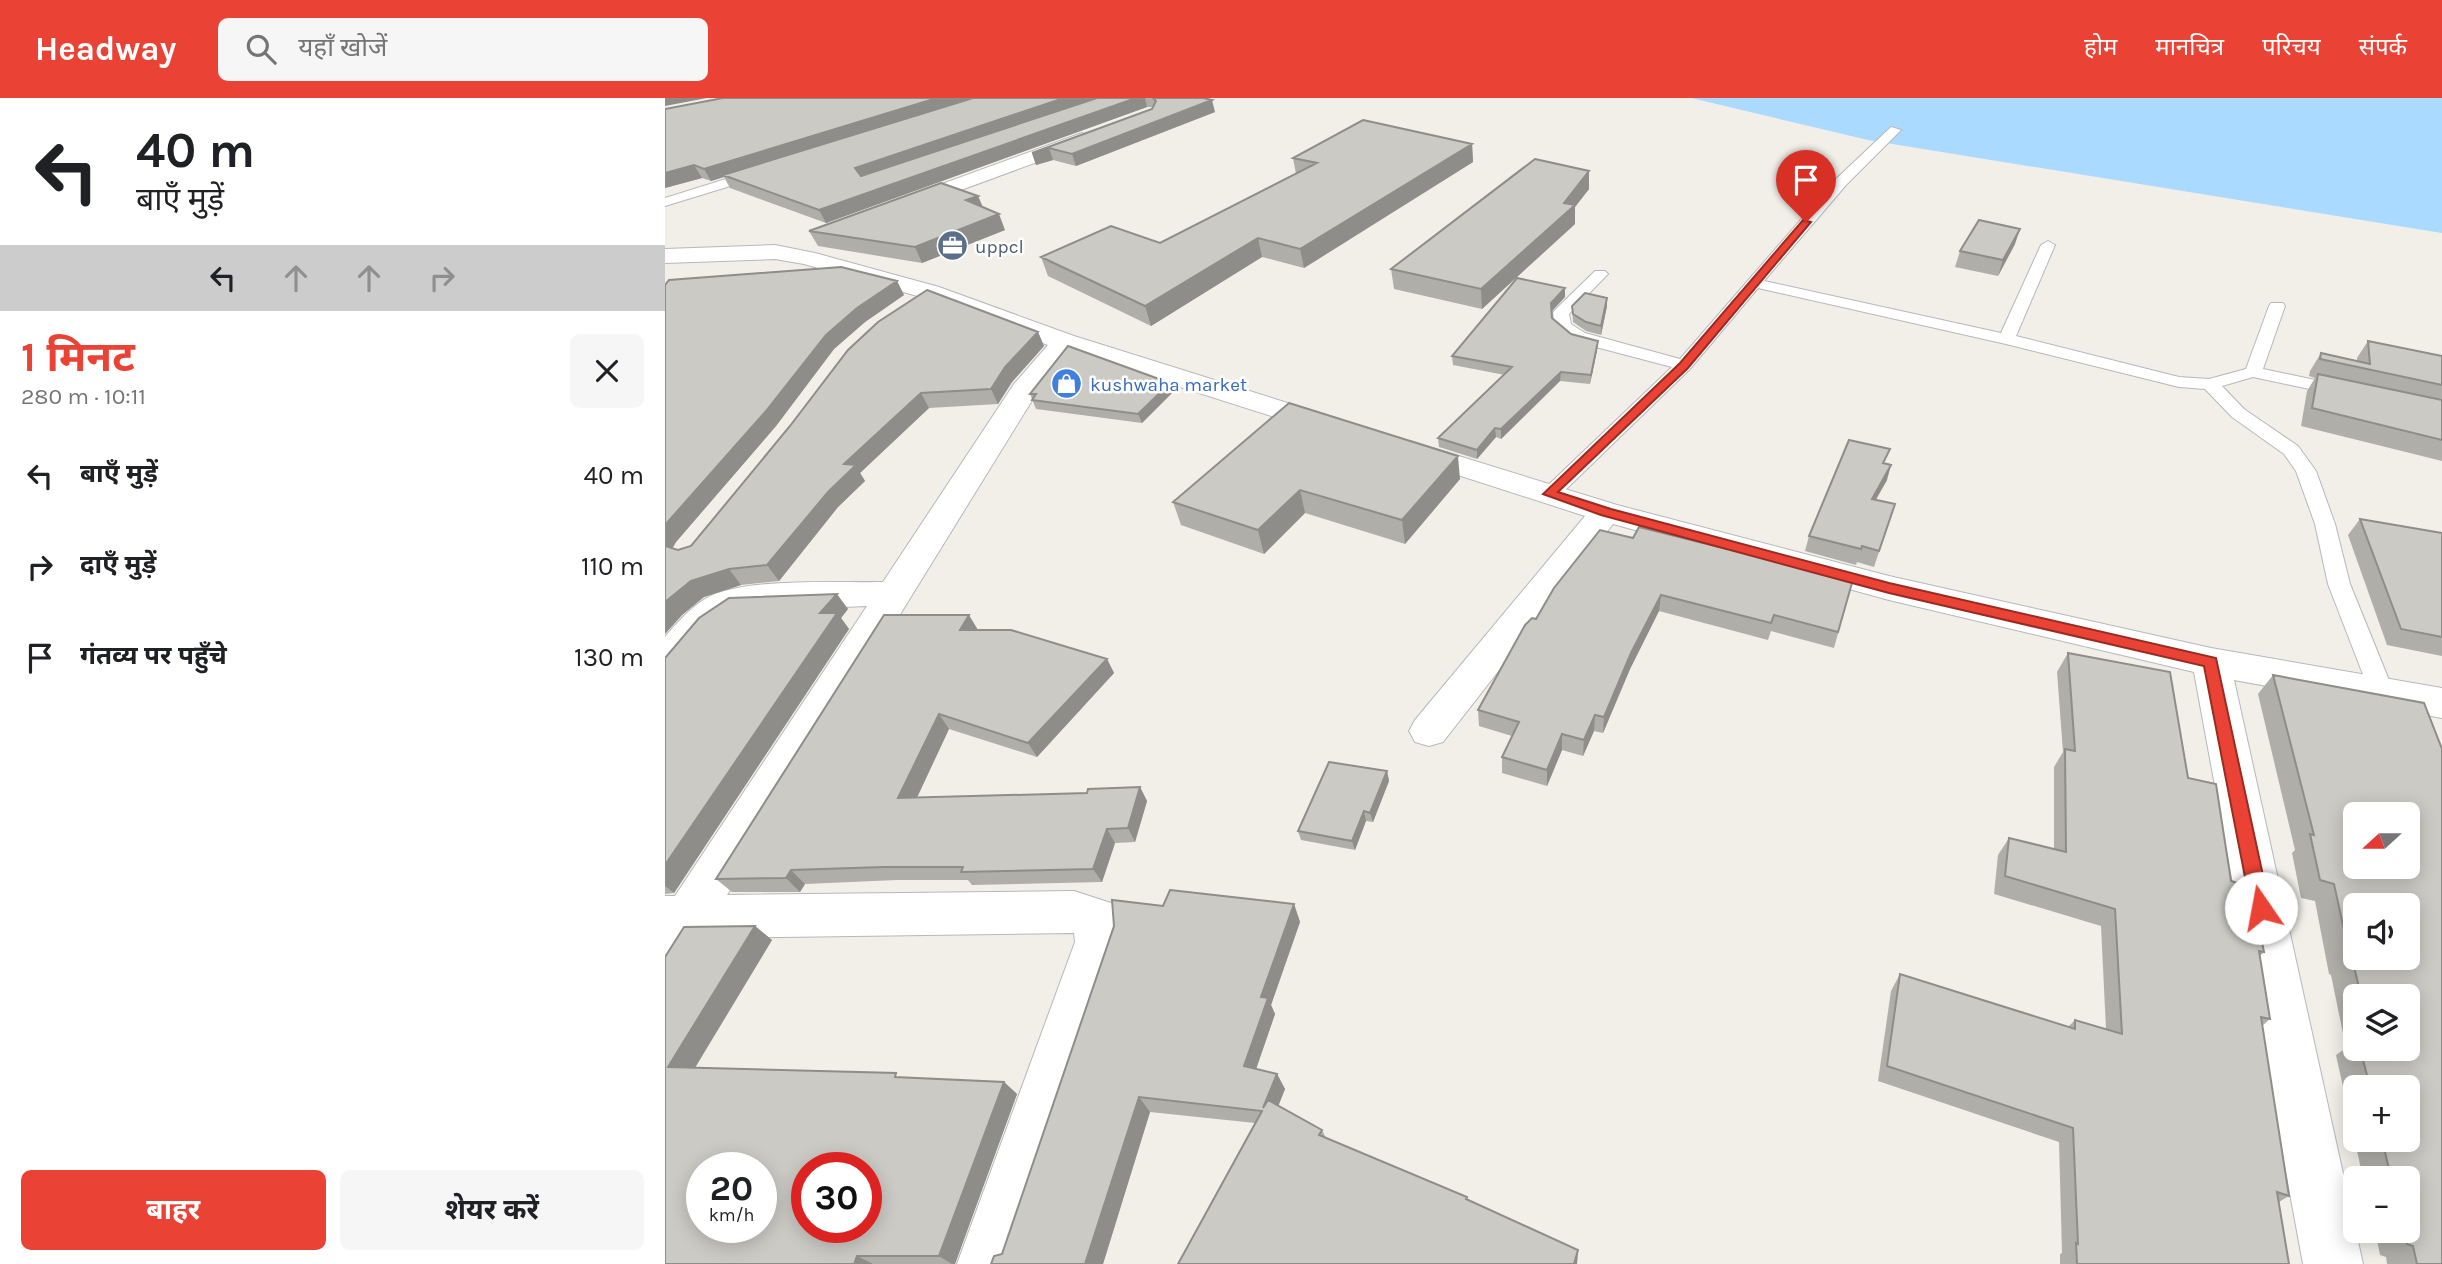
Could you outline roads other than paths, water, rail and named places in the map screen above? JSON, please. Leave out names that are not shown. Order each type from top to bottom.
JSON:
[{"type":"street","points":[[891,210],[1096,134]]},
{"type":"street","points":[[775,253],[814,238]]},
{"type":"street","points":[[665,257],[775,253],[807,258],[930,292],[1065,342],[1606,512],[1889,588],[2211,662],[2381,690],[2442,703]]},
{"type":"street","points":[[897,314],[930,292]]},
{"type":"street","points":[[673,929],[896,593],[1024,390],[1065,342]]},
{"type":"street","points":[[1429,731],[1606,512]]},
{"type":"street","points":[[665,663],[712,609],[724,602],[741,598],[896,593]]},
{"type":"street","points":[[2211,662],[2333,1264]]},
{"type":"street","points":[[673,929],[1074,912],[1097,919],[1098,942],[987,1264]]},
{"type":"lane","points":[[1549,494],[1684,365],[1841,182],[1895,130]]},
{"type":"lane","points":[[665,202],[772,169]]},
{"type":"lane","points":[[2007,340],[2048,245]]},
{"type":"lane","points":[[1599,274],[1561,313],[1563,326],[1579,337],[1684,365]]},
{"type":"lane","points":[[1754,283],[2179,382],[2210,384],[2253,372],[2359,395]]},
{"type":"lane","points":[[2253,372],[2277,306]]},
{"type":"lane","points":[[2210,384],[2238,414],[2291,450],[2306,471],[2325,524],[2339,584],[2381,690]]},
{"type":"water","points":[[1691,98],[2442,98],[2442,233],[1868,140]]},
{"type":"place","name":"uppcl","points":[[952,246]]},
{"type":"place","name":"kushwaha market","points":[[1067,384]]}]
